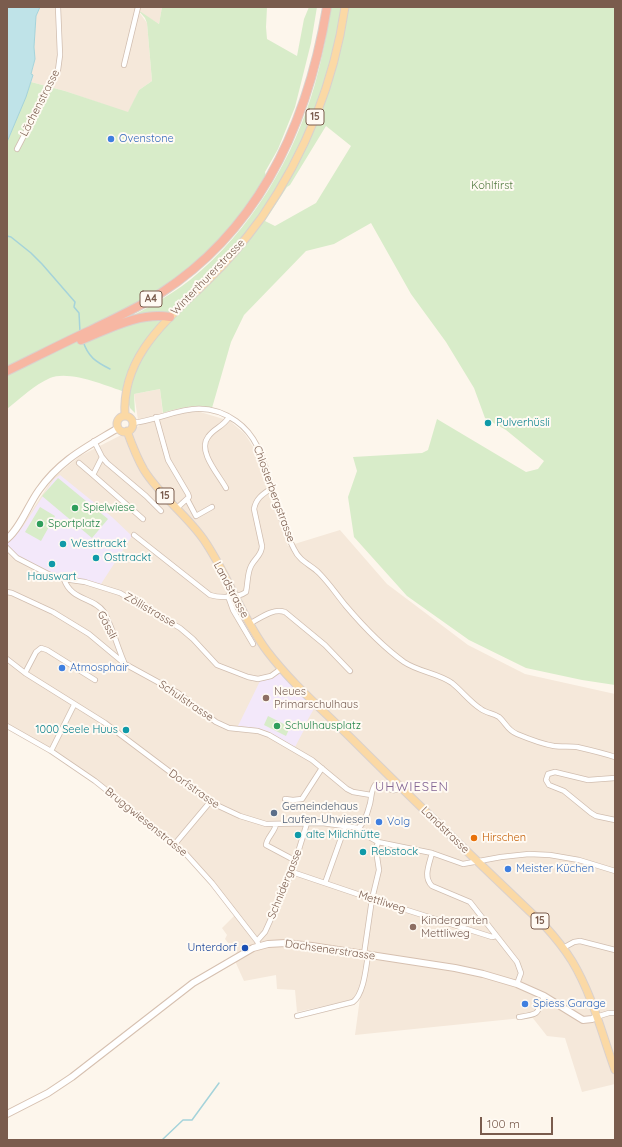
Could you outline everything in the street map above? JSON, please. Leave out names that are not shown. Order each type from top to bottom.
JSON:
[{"type":"highway","points":[[323,30],[324,7]]},
{"type":"highway","name":"A4","points":[[7,376],[99,330],[182,278],[211,253],[240,222],[268,180],[289,141],[298,120],[309,88],[327,7]]},
{"type":"highway","points":[[99,330],[144,317],[166,317]]},
{"type":"highway","name":"A4","points":[[7,371],[99,330]]},
{"type":"main road","name":"Winterthurerstrasse","points":[[125,416],[126,390],[131,373],[139,356],[166,317],[211,278],[238,248],[261,218],[285,180],[310,129],[326,89],[339,40],[345,7]]},
{"type":"main road","points":[[125,416],[131,418],[133,423],[132,428],[127,431],[123,432],[118,428],[118,420],[121,417],[125,416]]},
{"type":"main road","name":"Landstrasse","points":[[127,431],[135,453],[144,470],[155,485],[192,524],[204,540],[223,572],[231,596],[268,652],[282,668],[401,787],[544,925],[563,948],[582,980],[615,1070]]},
{"type":"street","name":"Lächenstrasse","points":[[17,149],[58,70],[60,55],[58,7]]},
{"type":"street","points":[[124,65],[138,9]]},
{"type":"street","name":"Chlosterbergstrasse","points":[[133,423],[181,410],[198,408],[212,410],[229,417],[244,428],[258,445],[286,531],[296,554],[305,564],[319,573],[367,630],[405,662],[414,668],[451,683],[483,711],[501,718],[507,727],[518,735],[546,744],[576,747],[615,757]]},
{"type":"street","points":[[156,417],[168,460],[187,491],[189,497],[177,508]]},
{"type":"street","points":[[226,488],[208,458],[205,448],[208,437],[222,426],[229,417]]},
{"type":"street","points":[[7,539],[15,530],[34,497],[48,478],[66,461],[94,441],[118,428]]},
{"type":"street","points":[[94,441],[102,457],[161,511]]},
{"type":"street","points":[[93,475],[102,457]]},
{"type":"street","points":[[79,463],[143,519]]},
{"type":"street","points":[[134,535],[204,591],[216,597],[240,596],[246,592],[249,571],[262,550],[254,509],[255,503],[258,498],[272,488]]},
{"type":"street","points":[[187,499],[196,516],[212,507]]},
{"type":"street","name":"Zöllistrasse","points":[[7,548],[17,558],[48,574],[64,579],[85,582],[120,594],[180,628],[193,639],[217,665],[248,677],[258,679],[271,676],[282,668]]},
{"type":"street","name":"Gässli","points":[[64,579],[66,586],[71,591],[96,605],[103,612],[125,664]]},
{"type":"street","name":"Schulstrasse","points":[[7,592],[53,612],[89,634],[125,664],[178,693],[216,722],[229,728],[258,731],[269,735],[312,760],[347,789],[353,792],[371,795]]},
{"type":"street","points":[[231,596],[233,610],[253,644]]},
{"type":"street","points":[[250,624],[273,611],[278,610],[285,612],[325,645],[350,671]]},
{"type":"street","points":[[26,673],[36,652],[41,648],[47,650],[94,680]]},
{"type":"street","name":"Dorfstrasse","points":[[7,659],[74,705],[105,723],[210,802],[228,812],[266,824],[307,823],[330,824],[359,828]]},
{"type":"street","points":[[51,751],[74,705]]},
{"type":"street","name":"Bruggwiesenstrasse","points":[[7,726],[51,751],[95,781],[174,845],[185,852],[258,943]]},
{"type":"street","points":[[285,799],[302,799],[322,768]]},
{"type":"street","points":[[615,778],[588,780],[555,772],[548,774],[546,780],[548,785],[564,792],[596,816],[615,820]]},
{"type":"street","points":[[401,787],[398,790],[393,791],[378,784],[375,785],[371,795],[370,806],[359,828],[369,837],[378,842],[432,854],[463,864],[514,855],[550,855],[579,860],[615,871]]},
{"type":"street","points":[[174,845],[210,802]]},
{"type":"street","name":"Schnidergasse","points":[[258,943],[265,932],[292,872],[307,823]]},
{"type":"street","points":[[276,824],[276,828],[266,842],[266,845],[296,861]]},
{"type":"street","points":[[325,883],[345,827]]},
{"type":"street","points":[[297,1016],[353,1002],[359,996],[365,977],[372,899],[379,870],[376,850],[378,842]]},
{"type":"street","points":[[432,854],[426,877],[427,882],[432,886],[470,902],[520,967],[521,973],[517,984]]},
{"type":"street","name":"Mettliweg","points":[[292,872],[492,937],[496,936]]},
{"type":"street","points":[[563,948],[574,942],[580,941],[615,950]]},
{"type":"street","name":"Dachsenerstrasse","points":[[7,1114],[48,1093],[72,1077],[193,983],[246,952],[258,943],[293,943],[455,968],[484,974],[517,984],[544,996],[583,1020],[596,1017]]},
{"type":"street","points":[[519,1017],[534,1015],[538,1012],[544,996]]},
{"type":"street","points":[[596,1017],[609,1013],[615,1013]]},
{"type":"shaded area","points":[[40,7],[162,7],[159,24],[139,12],[147,23],[152,81],[139,90],[128,113],[65,91],[31,82],[35,59],[34,47],[36,16]]},
{"type":"shaded area","points":[[160,389],[163,415],[197,411],[230,421],[245,434],[260,458],[288,546],[340,530],[387,584],[468,645],[525,674],[615,694],[615,1084],[582,1092],[565,1038],[547,1036],[532,1017],[355,1035],[360,998],[297,1012],[295,990],[277,989],[276,975],[244,981],[235,961],[236,953],[225,939],[227,935],[222,928],[235,915],[193,864],[95,781],[7,726],[7,541],[23,524],[53,478],[80,456],[139,426],[134,394]]},
{"type":"shaded area","points":[[60,475],[112,517],[132,536],[101,584],[86,580],[64,578],[15,555],[7,544],[24,525],[54,479]]},
{"type":"shaded area","points":[[281,673],[315,707],[303,728],[304,730],[295,747],[267,731],[258,728],[238,726],[260,681],[267,680]]},
{"type":"green space","name":"Kohlfirst","points":[[162,7],[267,7],[267,39],[297,56],[304,19],[309,7],[317,7],[311,43],[295,107],[278,149],[265,172],[267,180],[227,232],[198,261],[158,291],[134,305],[120,322],[173,292],[212,261],[251,216],[268,191],[295,139],[306,112],[320,65],[331,7],[615,7],[615,685],[582,680],[526,668],[469,640],[407,596],[354,537],[348,497],[357,471],[353,457],[422,453],[428,450],[437,419],[526,472],[538,469],[544,461],[506,430],[485,418],[474,388],[446,342],[411,294],[371,223],[334,244],[306,251],[244,315],[231,342],[212,408],[199,406],[187,407],[163,413],[160,389],[134,394],[135,413],[130,408],[125,392],[78,377],[58,376],[38,384],[7,409],[7,142],[31,82],[65,91],[128,112],[139,90],[152,81],[147,23],[145,18],[138,10],[159,24]],"holes":[[[326,126],[351,146],[316,203],[275,226],[265,221],[287,187],[290,185]]]},
{"type":"green space","name":"Spielwiese","points":[[58,478],[108,519],[92,538],[42,496]]},
{"type":"green space","name":"Sportplatz","points":[[40,507],[55,516],[41,541],[25,532]]},
{"type":"green space","name":"Schulhausplatz","points":[[268,716],[290,727],[286,736],[264,725]]},
{"type":"water","points":[[7,7],[40,7],[36,16],[34,47],[35,59],[31,74],[33,75],[26,97],[7,142]]},
{"type":"waterway","points":[[7,236],[11,237],[31,253],[75,302],[74,307],[79,313],[80,332]]},
{"type":"waterway","points":[[83,341],[90,355],[110,369]]},
{"type":"waterway","points":[[162,1140],[183,1120],[192,1120],[219,1083]]},
{"type":"place","name":"Ovenstone","points":[[111,139]]},
{"type":"place","name":"Pulverhüsli","points":[[488,423]]},
{"type":"place","name":"Spielwiese","points":[[75,508]]},
{"type":"place","name":"Sportplatz","points":[[40,524]]},
{"type":"place","name":"Westtrackt","points":[[63,544]]},
{"type":"place","name":"Osttrackt","points":[[96,558]]},
{"type":"place","name":"Hauswart","points":[[52,564]]},
{"type":"place","name":"Atmosphair","points":[[62,668]]},
{"type":"place","name":"Neues Primarschulhaus","points":[[266,698]]},
{"type":"place","name":"Schulhausplatz","points":[[277,726]]},
{"type":"place","name":"1000 Seele Huus","points":[[126,730]]},
{"type":"place","name":"Gemeindehaus Laufen-Uhwiesen","points":[[274,813]]},
{"type":"place","name":"Volg","points":[[379,822]]},
{"type":"place","name":"alte Milchhütte","points":[[298,835]]},
{"type":"place","name":"Hirschen","points":[[474,838]]},
{"type":"place","name":"Rebstock","points":[[363,852]]},
{"type":"place","name":"Meister Küchen","points":[[508,869]]},
{"type":"place","name":"Kindergarten Mettliweg","points":[[413,927]]},
{"type":"place","name":"Unterdorf","points":[[245,948]]},
{"type":"place","name":"Spiess Garage","points":[[525,1004]]},
{"type":"district","name":"UHWIESEN","points":[[412,787]]}]
